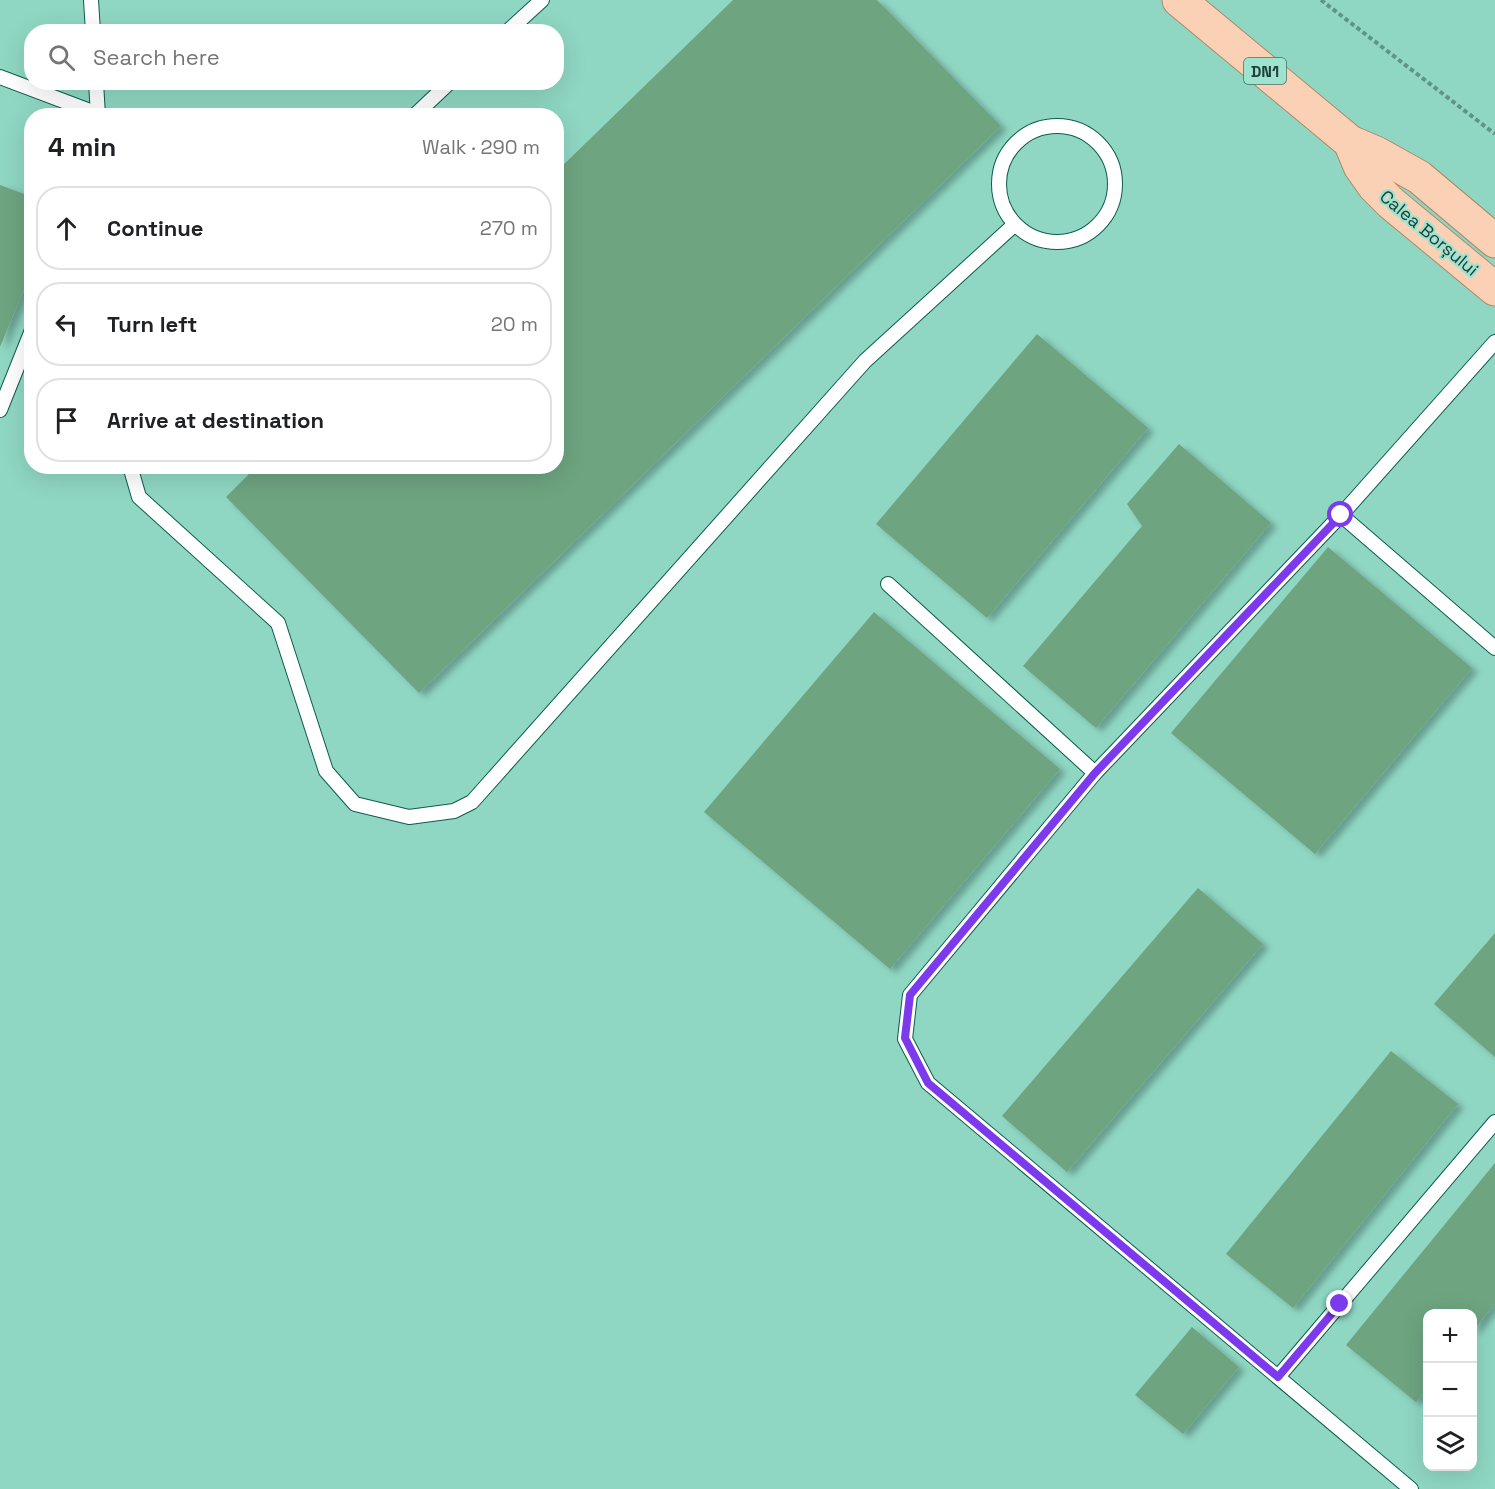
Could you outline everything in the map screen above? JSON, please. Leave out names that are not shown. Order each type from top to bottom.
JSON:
[{"type":"main road","name":"Calea Borșului","points":[[1179,0],[1350,142],[1376,153],[1419,177],[1495,241]]},
{"type":"main road","name":"Calea Borșului","points":[[1350,142],[1360,166],[1374,186],[1391,203],[1495,289]]},
{"type":"lane","points":[[91,0],[92,24]]},
{"type":"lane","points":[[516,24],[542,0]]},
{"type":"lane","points":[[0,77],[24,86]]},
{"type":"lane","points":[[34,90],[80,108]]},
{"type":"lane","points":[[96,90],[98,108]]},
{"type":"lane","points":[[422,108],[442,90]]},
{"type":"lane","points":[[1042,126],[1073,126],[1099,142],[1114,169],[1114,200],[1098,226],[1071,241],[1040,241],[1014,225],[999,198],[999,167],[1015,141],[1042,126]]},
{"type":"lane","points":[[132,474],[139,497],[278,623],[326,771],[355,804],[409,817],[454,811],[472,802],[865,361],[1014,225]]},
{"type":"lane","points":[[1411,1489],[928,1083],[905,1038],[910,995],[1095,773],[1341,515],[1495,342]]},
{"type":"lane","points":[[0,410],[24,350]]},
{"type":"lane","points":[[1341,515],[1495,648]]},
{"type":"lane","points":[[888,584],[1095,773]]},
{"type":"lane","points":[[1278,1377],[1495,1122]]},
{"type":"path","points":[[1321,0],[1495,134]]},
{"type":"building","points":[[733,0],[877,0],[1001,126],[419,693],[226,497],[249,474],[564,474],[564,164]]},
{"type":"building","points":[[0,185],[24,194],[24,289],[0,347]]},
{"type":"building","points":[[1037,334],[1148,428],[987,618],[876,524]]},
{"type":"building","points":[[1179,444],[1271,523],[1096,728],[1023,666],[1142,526],[1127,504]]},
{"type":"building","points":[[1328,547],[1472,668],[1315,854],[1171,733]]},
{"type":"building","points":[[874,612],[1060,769],[890,969],[704,812]]},
{"type":"building","points":[[1198,888],[1263,944],[1067,1172],[1002,1116]]},
{"type":"building","points":[[1495,933],[1495,1057],[1434,1004]]},
{"type":"building","points":[[1391,1051],[1458,1104],[1293,1308],[1226,1254]]},
{"type":"building","points":[[1495,1163],[1495,1304],[1477,1326],[1477,1309],[1423,1309],[1423,1394],[1416,1402],[1346,1345]]},
{"type":"building","points":[[1192,1327],[1239,1367],[1183,1434],[1135,1395]]},
{"type":"route","points":[[1340,1304],[1278,1377],[928,1083],[905,1038],[910,995],[1095,773],[1341,515]]}]
